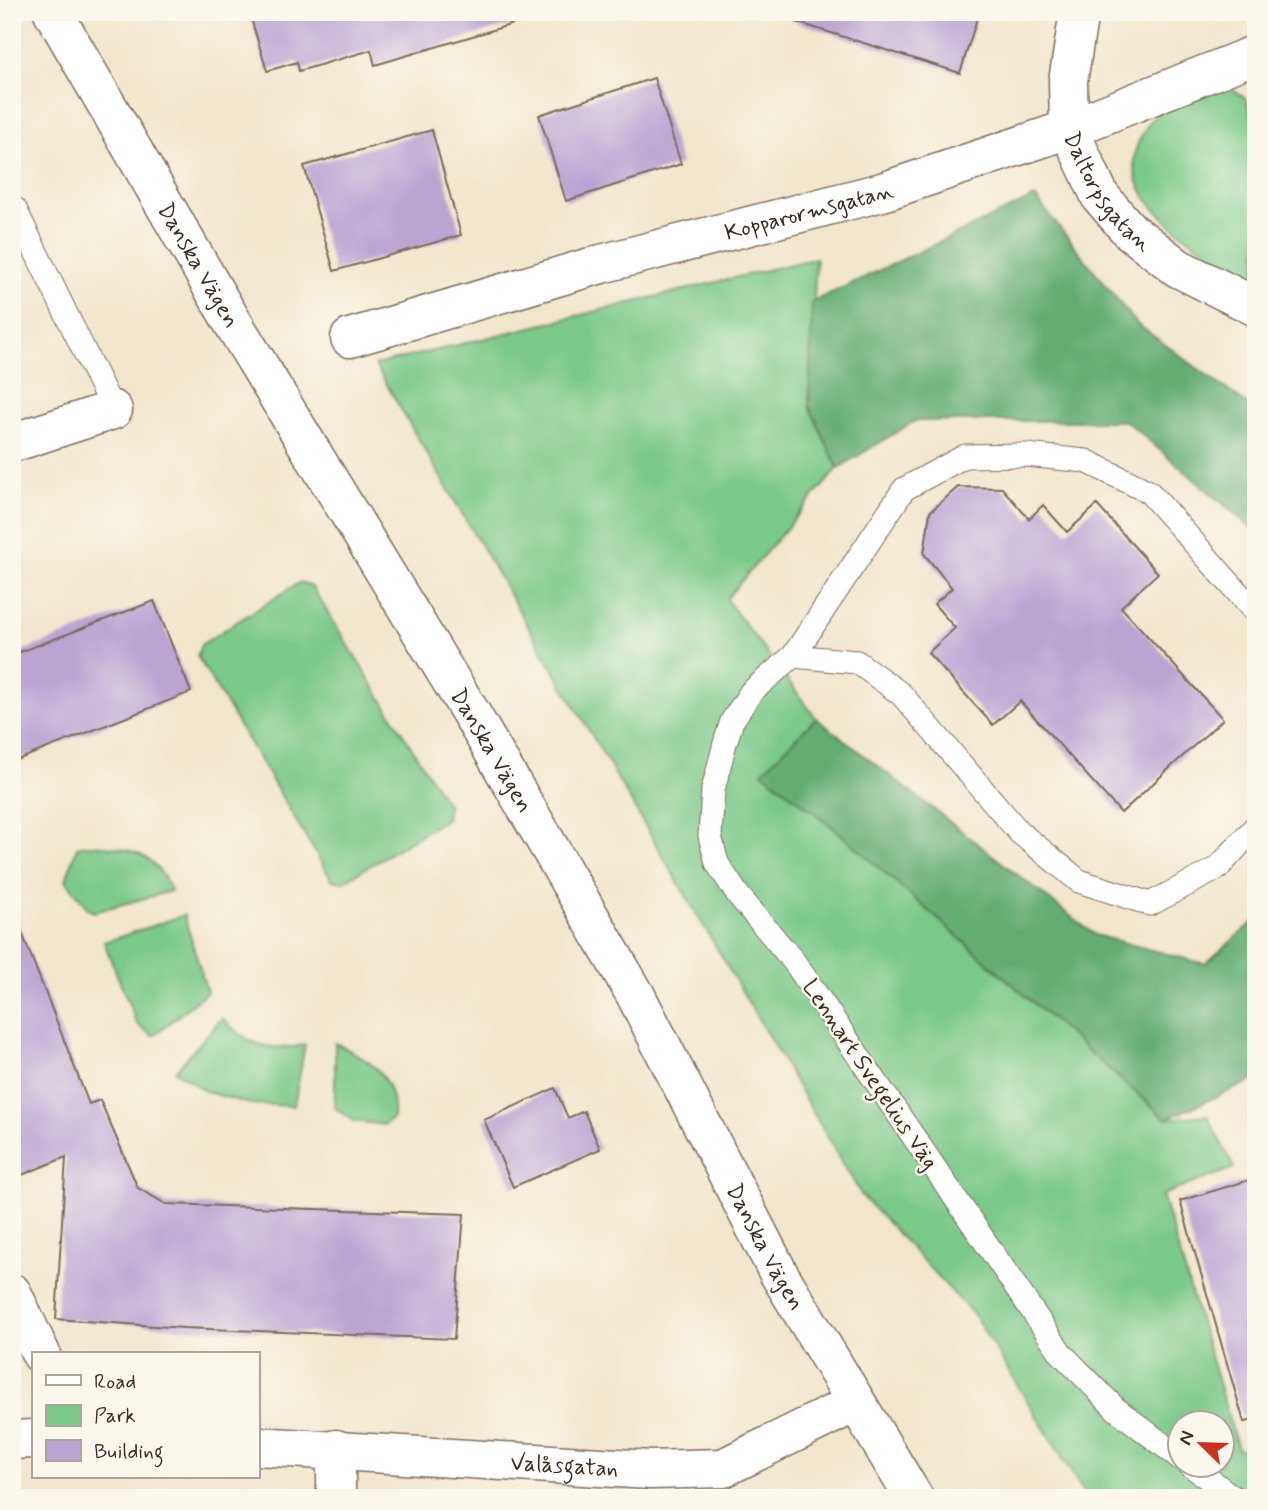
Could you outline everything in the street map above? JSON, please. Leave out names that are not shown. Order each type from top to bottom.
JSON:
[{"type":"street","name":"Danska Vägen","points":[[53,12],[235,327],[472,715],[635,994],[779,1274],[914,1498]]},
{"type":"street","name":"Daltorpsgatan","points":[[1079,12],[1068,81],[1069,129],[1100,195],[1129,230],[1178,268],[1256,307]]},
{"type":"street","name":"Kopparormsgatan","points":[[350,338],[601,264],[882,192],[1252,67]]},
{"type":"street","points":[[12,443],[113,410]]},
{"type":"street","points":[[12,1293],[40,1352]]},
{"type":"street","name":"Valåsgatan","points":[[259,1446],[650,1470],[723,1468],[855,1404]]},
{"type":"street","points":[[12,1440],[32,1439]]},
{"type":"street","points":[[336,1498],[337,1450]]},
{"type":"lane","points":[[15,209],[113,410]]},
{"type":"lane","name":"Lennart Svegelius Väg","points":[[1166,1447],[1116,1409],[1061,1353],[795,964],[738,895],[718,863],[710,836],[713,790],[732,721],[751,692],[793,656],[904,489],[965,456],[1026,455],[1086,461],[1149,492],[1256,613]]},
{"type":"lane","points":[[793,656],[857,663],[901,694],[1019,832],[1079,881],[1150,904],[1218,868],[1256,826]]},
{"type":"lane","points":[[1207,1478],[1234,1498]]},
{"type":"green space","points":[[1225,85],[1245,98],[1256,125],[1256,280],[1215,256],[1169,223],[1150,203],[1138,182],[1134,160],[1141,137],[1154,117],[1179,102]]},
{"type":"green space","points":[[1035,197],[1137,324],[1256,411],[1256,532],[1126,421],[915,421],[838,468],[809,406],[812,302]]},
{"type":"green space","points":[[816,258],[809,406],[838,468],[726,599],[816,718],[762,772],[834,828],[1166,1119],[1207,1115],[1234,1168],[1162,1195],[1226,1408],[1166,1408],[1166,1478],[1236,1478],[1236,1442],[1238,1449],[1256,1449],[1256,1498],[1088,1498],[974,1315],[862,1196],[375,365]]},
{"type":"green space","points":[[300,582],[312,587],[448,806],[446,819],[343,882],[332,880],[197,656],[201,645]]},
{"type":"green space","points":[[816,718],[1095,935],[1205,964],[1256,920],[1256,1079],[1166,1119],[834,828],[762,772]]},
{"type":"green space","points":[[77,847],[116,847],[148,859],[157,867],[171,891],[94,912],[89,910],[66,880]]},
{"type":"green space","points":[[184,915],[207,992],[153,1036],[137,1024],[104,942]]},
{"type":"green space","points":[[222,1018],[240,1035],[259,1044],[280,1048],[305,1045],[294,1106],[250,1104],[207,1092],[175,1071]]},
{"type":"green space","points":[[335,1043],[369,1063],[385,1080],[393,1103],[393,1118],[384,1125],[354,1121],[335,1108]]},
{"type":"building","points":[[249,12],[511,12],[513,24],[375,65],[371,50],[299,71],[297,62],[267,71]]},
{"type":"building","points":[[798,12],[979,12],[960,73],[796,22]]},
{"type":"building","points":[[654,78],[681,164],[566,201],[539,115]]},
{"type":"building","points":[[432,130],[461,235],[334,271],[304,166]]},
{"type":"building","points":[[958,487],[1002,488],[1029,519],[1043,505],[1067,532],[1097,505],[1158,573],[1121,607],[1223,719],[1121,813],[1020,701],[993,725],[928,653],[955,628],[934,604],[952,588],[924,554],[930,512]]},
{"type":"building","points":[[154,601],[191,692],[12,762],[12,655]]},
{"type":"building","points":[[12,915],[15,915],[89,1104],[100,1100],[138,1188],[166,1204],[464,1214],[454,1339],[184,1328],[56,1319],[66,1157],[12,1179]]},
{"type":"building","points":[[555,1088],[568,1118],[584,1111],[600,1149],[513,1187],[484,1120]]},
{"type":"building","points":[[1256,1178],[1256,1420],[1244,1422],[1180,1201]]}]
